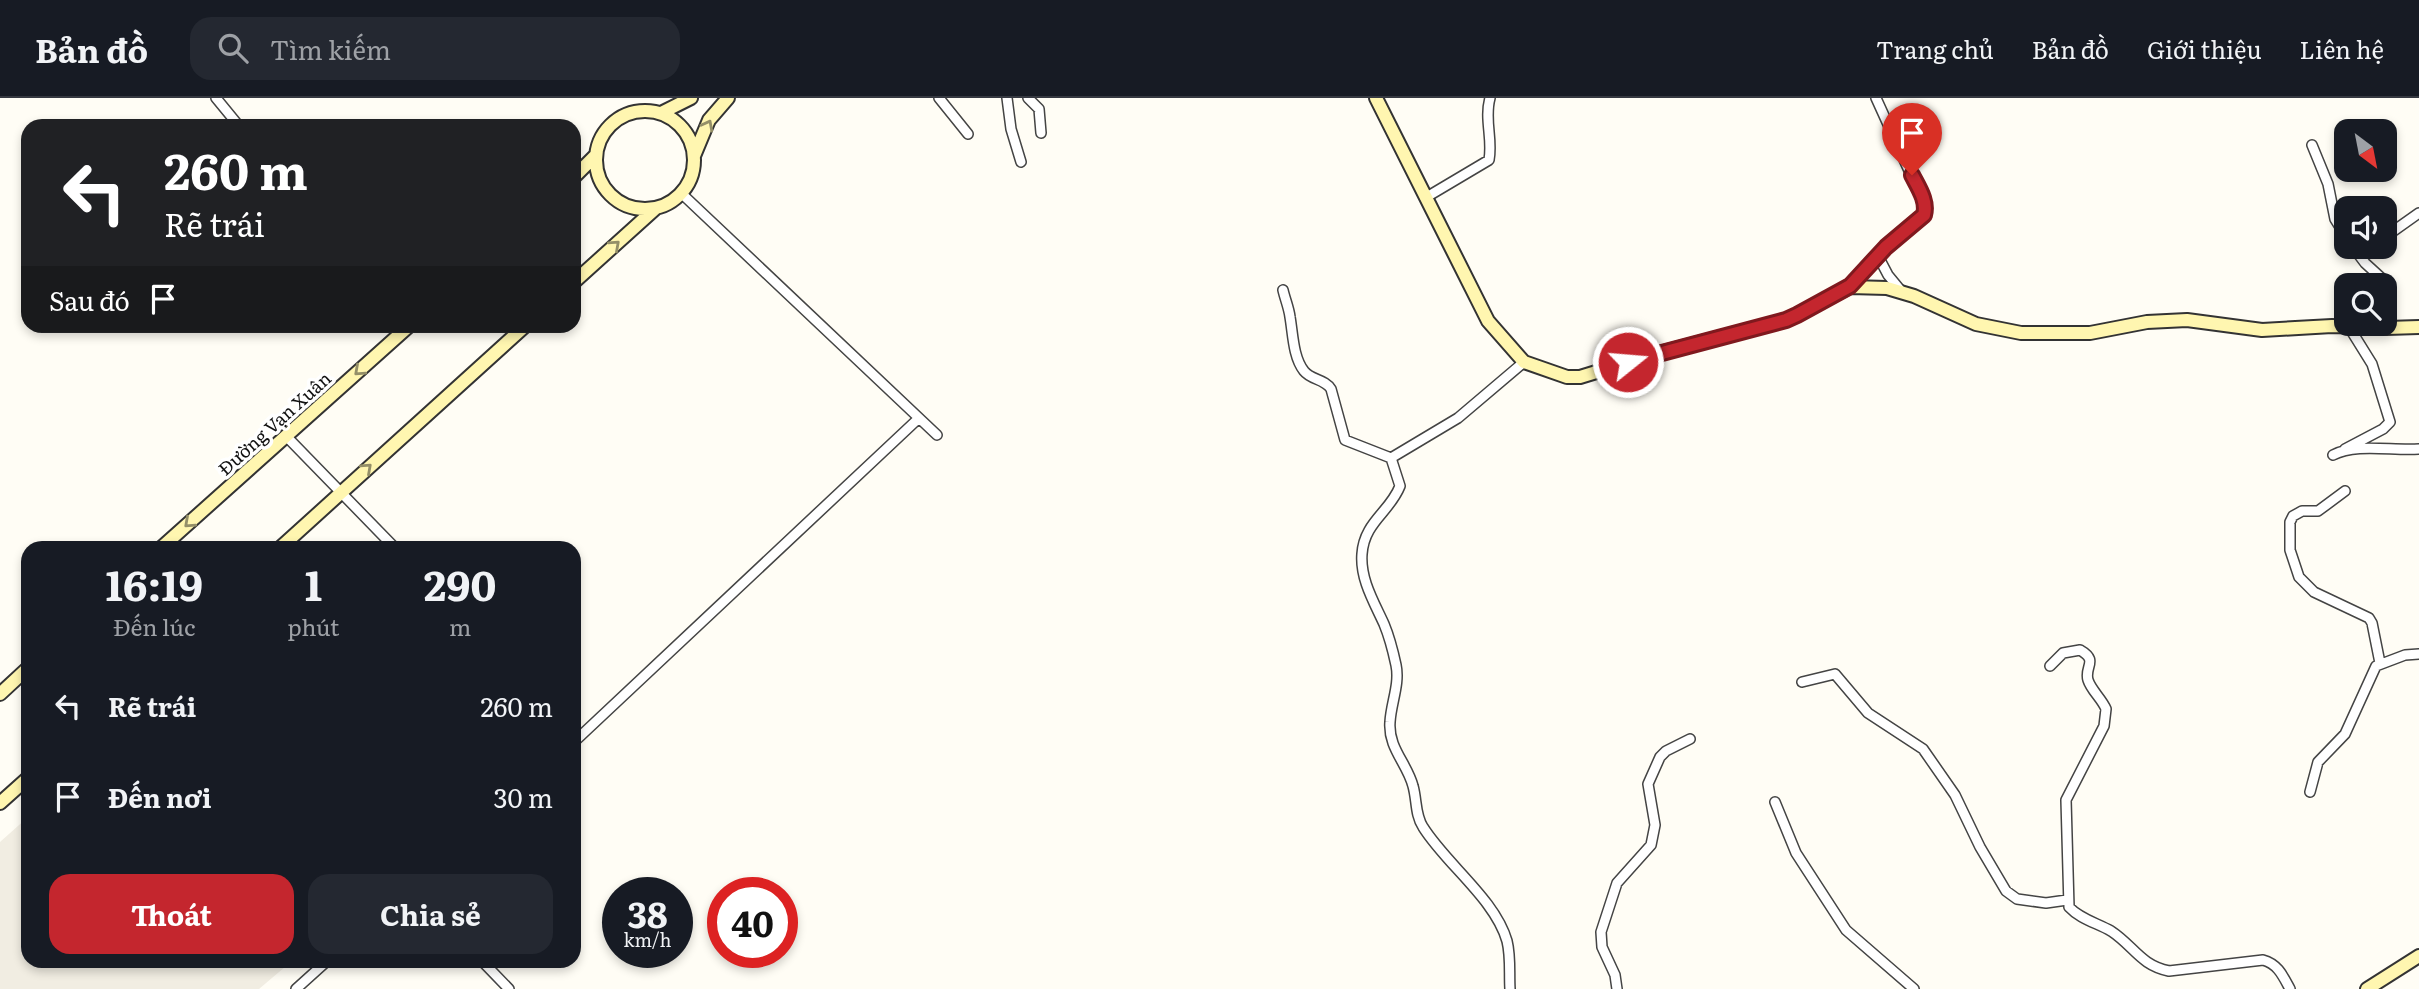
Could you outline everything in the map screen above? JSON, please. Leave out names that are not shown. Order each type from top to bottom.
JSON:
[{"type":"street","points":[[215,98],[233,119]]},
{"type":"street","points":[[661,113],[691,98]]},
{"type":"street","points":[[595,156],[599,178],[612,198],[625,206],[640,209],[656,208],[670,203],[681,193],[691,176],[694,156],[709,120],[728,98]]},
{"type":"street","points":[[939,98],[968,134]]},
{"type":"street","points":[[1007,98],[1011,129],[1021,162]]},
{"type":"street","points":[[1028,98],[1039,109],[1041,133]]},
{"type":"street","points":[[1376,98],[1488,321],[1524,362],[1567,377],[1580,377],[1786,320],[1850,286],[1878,256],[1919,222],[1926,208],[1876,98]]},
{"type":"street","points":[[1425,198],[1489,160],[1487,118],[1490,98]]},
{"type":"street","points":[[581,170],[595,156],[603,135],[618,118],[632,112],[661,113],[678,123],[689,138],[694,156]]},
{"type":"street","points":[[2312,145],[2328,184],[2334,214]]},
{"type":"street","points":[[681,193],[937,435]]},
{"type":"street","points":[[581,276],[656,208]]},
{"type":"street","points":[[2397,229],[2419,213]]},
{"type":"street","points":[[1878,256],[1888,275],[1902,292]]},
{"type":"street","points":[[2364,259],[2377,273]]},
{"type":"street","points":[[1850,286],[1887,288],[1902,292],[1976,324],[2021,333],[2090,333],[2147,322],[2187,320],[2262,330],[2334,328]]},
{"type":"street","points":[[1283,290],[1290,315],[1293,342],[1301,365],[1307,374],[1326,383],[1331,389],[1345,440],[1391,458]]},
{"type":"street","points":[[2397,328],[2419,327]]},
{"type":"street","name":"Đường Vạn Xuân","points":[[169,541],[402,333]]},
{"type":"street","points":[[288,541],[517,333]]},
{"type":"street","points":[[2333,455],[2383,429],[2390,422],[2372,364],[2355,336]]},
{"type":"street","points":[[1391,458],[1458,418],[1524,362]]},
{"type":"street","points":[[581,732],[919,418]]},
{"type":"street","points":[[286,436],[389,541]]},
{"type":"street","points":[[2345,449],[2419,449]]},
{"type":"street","points":[[1391,458],[1400,486],[1373,521],[1364,541],[1362,563],[1370,597],[1386,627],[1397,673],[1390,723],[1391,741],[1413,787],[1420,823],[1446,858],[1481,896],[1502,928],[1509,953],[1510,989]]},
{"type":"street","points":[[2345,491],[2318,511],[2292,516],[2290,550],[2300,576],[2314,592],[2369,618],[2380,663]]},
{"type":"street","points":[[2050,666],[2063,653],[2080,650],[2087,654],[2090,663],[2088,680],[2106,709],[2104,726],[2066,800],[2068,907],[2074,913],[2111,931],[2155,968],[2169,971],[2263,960],[2272,962],[2277,967],[2290,989]]},
{"type":"street","points":[[2310,792],[2318,762],[2345,734],[2374,669],[2380,663],[2405,655],[2419,654]]},
{"type":"street","points":[[0,694],[21,674]]},
{"type":"street","points":[[1802,682],[1835,674],[1868,713],[1923,749],[1955,795],[1985,856],[2006,891],[2017,899],[2046,903],[2067,900]]},
{"type":"street","points":[[1617,989],[1615,975],[1602,947],[1601,932],[1617,883],[1645,855],[1651,845],[1654,825],[1648,784],[1660,757],[1665,751],[1690,739]]},
{"type":"street","points":[[0,803],[21,784]]},
{"type":"street","points":[[1776,802],[1796,853],[1846,930],[1914,989]]},
{"type":"street","points":[[2367,989],[2419,956]]},
{"type":"street","points":[[296,989],[319,968]]},
{"type":"street","points":[[489,968],[509,989]]},
{"type":"shaded area","points":[[21,823],[21,968],[284,968],[259,989],[0,989],[0,842]]},
{"type":"route","points":[[1628,362],[1786,320],[1850,286],[1886,247],[1919,222],[1924,215],[1924,200],[1912,175]]}]
